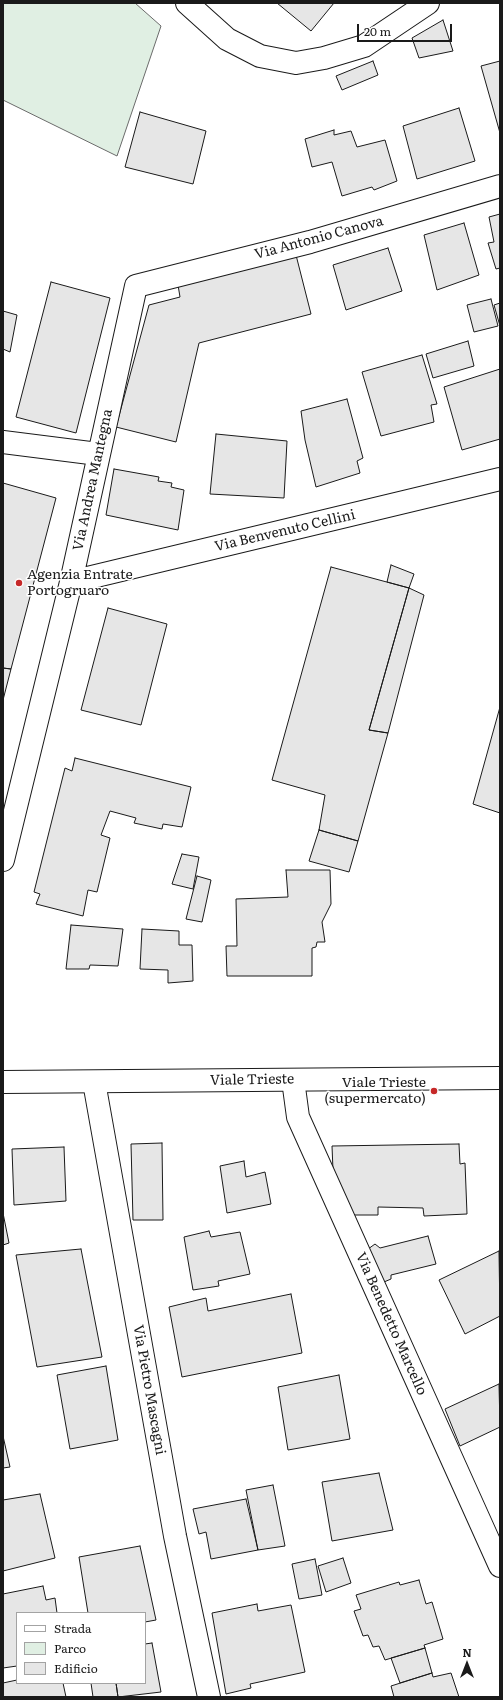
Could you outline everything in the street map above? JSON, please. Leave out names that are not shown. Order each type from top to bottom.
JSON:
[{"type":"street","points":[[187,3],[227,39],[260,56],[296,63],[324,58],[364,46],[428,3]]},
{"type":"street","name":"Via Antonio Canova","points":[[136,286],[310,242],[500,186]]},
{"type":"street","name":"Via Andrea Mantegna","points":[[3,860],[71,582],[136,286]]},
{"type":"street","points":[[3,442],[98,454]]},
{"type":"street","name":"Via Benvenuto Cellini","points":[[71,582],[500,479]]},
{"type":"street","name":"Viale Trieste","points":[[3,1082],[500,1078]]},
{"type":"street","name":"Via Benedetto Marcello","points":[[293,1080],[298,1117],[500,1566]]},
{"type":"street","name":"Via Pietro Mascagni","points":[[94,1082],[175,1536],[209,1697]]},
{"type":"green space","points":[[3,3],[135,3],[161,26],[117,156],[3,100]]},
{"type":"building","points":[[277,3],[334,3],[311,31]]},
{"type":"building","points":[[443,20],[453,51],[419,58],[412,38]]},
{"type":"building","points":[[373,61],[378,75],[342,90],[336,76]]},
{"type":"building","points":[[500,61],[500,133],[481,66]]},
{"type":"building","points":[[459,108],[475,161],[417,179],[403,126]]},
{"type":"building","points":[[140,112],[206,131],[193,184],[125,167]]},
{"type":"building","points":[[334,130],[334,135],[351,131],[357,147],[385,140],[397,181],[374,190],[372,187],[342,196],[332,162],[312,167],[305,139]]},
{"type":"building","points":[[500,214],[500,268],[496,269],[488,243],[494,242],[489,217]]},
{"type":"building","points":[[464,223],[479,275],[437,290],[424,235]]},
{"type":"building","points":[[388,248],[402,291],[346,310],[333,265]]},
{"type":"building","points":[[296,255],[311,314],[199,343],[176,442],[116,427],[149,305],[180,297],[178,285]]},
{"type":"building","points":[[51,282],[110,298],[76,433],[16,417]]},
{"type":"building","points":[[491,299],[498,326],[474,332],[467,305]]},
{"type":"building","points":[[500,303],[500,326],[494,305]]},
{"type":"building","points":[[3,311],[17,315],[10,352],[3,349]]},
{"type":"building","points":[[468,341],[474,366],[433,378],[426,354]]},
{"type":"building","points":[[422,355],[437,404],[431,405],[434,422],[381,436],[362,372]]},
{"type":"building","points":[[500,369],[500,439],[462,450],[444,387]]},
{"type":"building","points":[[347,399],[363,458],[357,461],[360,473],[316,487],[305,440],[301,411]]},
{"type":"building","points":[[216,434],[287,441],[284,498],[210,494]]},
{"type":"building","points":[[114,469],[159,477],[158,481],[172,483],[171,487],[184,490],[178,530],[106,515]]},
{"type":"building","name":"Agenzia Entrate Portogruaro","points":[[3,483],[56,498],[11,669],[3,668]]},
{"type":"building","points":[[391,565],[414,574],[409,588],[387,582]]},
{"type":"building","points":[[331,567],[409,588],[369,730],[388,733],[358,841],[319,830],[325,795],[272,780]]},
{"type":"building","points":[[409,588],[424,595],[388,733],[369,730]]},
{"type":"building","points":[[108,608],[167,624],[141,725],[81,710]]},
{"type":"building","points":[[3,668],[11,669],[3,700]]},
{"type":"building","points":[[500,707],[500,813],[473,804]]},
{"type":"building","points":[[75,758],[191,787],[182,827],[163,824],[162,829],[134,823],[136,818],[110,811],[101,835],[110,838],[97,892],[88,890],[83,916],[36,904],[40,894],[34,892],[65,768],[72,771]]},
{"type":"building","points":[[319,830],[358,841],[349,872],[309,861]]},
{"type":"building","points":[[182,854],[199,857],[193,889],[172,884]]},
{"type":"building","points":[[286,870],[330,870],[331,904],[322,922],[325,942],[317,942],[316,947],[312,948],[312,976],[227,976],[226,946],[237,946],[236,899],[288,897]]},
{"type":"building","points":[[197,876],[211,880],[202,922],[186,919]]},
{"type":"building","points":[[71,925],[123,929],[118,966],[90,965],[89,969],[66,969]]},
{"type":"building","points":[[142,929],[179,931],[179,945],[192,945],[193,981],[168,983],[168,970],[140,969]]},
{"type":"building","points":[[162,1143],[163,1220],[133,1220],[131,1144]]},
{"type":"building","points":[[459,1144],[460,1164],[465,1163],[467,1214],[424,1216],[423,1208],[378,1207],[378,1215],[345,1215],[334,1195],[332,1146]]},
{"type":"building","points":[[64,1147],[66,1201],[14,1205],[12,1149]]},
{"type":"building","points":[[244,1161],[246,1177],[265,1172],[271,1204],[227,1213],[220,1166]]},
{"type":"building","points":[[3,1213],[9,1243],[3,1245]]},
{"type":"building","points":[[209,1231],[211,1237],[240,1232],[250,1274],[218,1281],[219,1286],[193,1290],[184,1237]]},
{"type":"building","points":[[428,1236],[436,1264],[391,1275],[391,1279],[377,1285],[364,1252],[375,1244],[380,1248]]},
{"type":"building","points":[[81,1249],[102,1357],[37,1367],[16,1255]]},
{"type":"building","points":[[499,1251],[500,1316],[465,1334],[439,1280]]},
{"type":"building","points":[[291,1294],[302,1353],[182,1377],[169,1307],[206,1298],[208,1311]]},
{"type":"building","points":[[106,1366],[118,1440],[70,1449],[57,1375]]},
{"type":"building","points":[[339,1375],[350,1439],[288,1450],[278,1387]]},
{"type":"building","points":[[499,1384],[500,1427],[460,1446],[445,1409]]},
{"type":"building","points":[[3,1436],[10,1467],[3,1468]]},
{"type":"building","points":[[379,1473],[393,1530],[332,1541],[322,1482]]},
{"type":"building","points":[[273,1485],[285,1546],[258,1550],[246,1490]]},
{"type":"building","points":[[40,1494],[55,1558],[3,1571],[3,1500]]},
{"type":"building","points":[[246,1499],[258,1550],[211,1559],[206,1532],[199,1534],[193,1509]]},
{"type":"building","points":[[140,1546],[156,1620],[146,1622],[146,1612],[88,1612],[79,1557]]},
{"type":"building","points":[[343,1558],[351,1583],[326,1592],[318,1566]]},
{"type":"building","points":[[315,1559],[322,1595],[299,1599],[292,1564]]},
{"type":"building","points":[[419,1580],[426,1604],[432,1602],[443,1639],[424,1645],[425,1648],[385,1660],[379,1646],[373,1647],[368,1635],[363,1636],[354,1611],[361,1609],[356,1595],[399,1582],[400,1585]]},
{"type":"building","points":[[43,1586],[46,1600],[55,1598],[57,1612],[16,1612],[16,1666],[3,1668],[3,1594]]},
{"type":"building","points":[[257,1604],[258,1611],[291,1605],[305,1672],[250,1684],[251,1688],[226,1694],[212,1613]]},
{"type":"building","points":[[152,1643],[161,1692],[118,1697],[116,1684],[146,1684],[146,1644]]},
{"type":"building","points":[[425,1648],[432,1673],[400,1683],[391,1658]]},
{"type":"building","points":[[432,1673],[433,1677],[451,1673],[459,1697],[394,1697],[391,1686]]},
{"type":"building","points":[[16,1680],[16,1684],[63,1684],[66,1697],[3,1697],[3,1683]]},
{"type":"building","points":[[91,1684],[116,1684],[118,1697],[93,1697]]},
{"type":"place","name":"Agenzia Entrate Portogruaro","points":[[19,583]]},
{"type":"place","name":"Viale Trieste (supermercato)","points":[[434,1091]]}]
